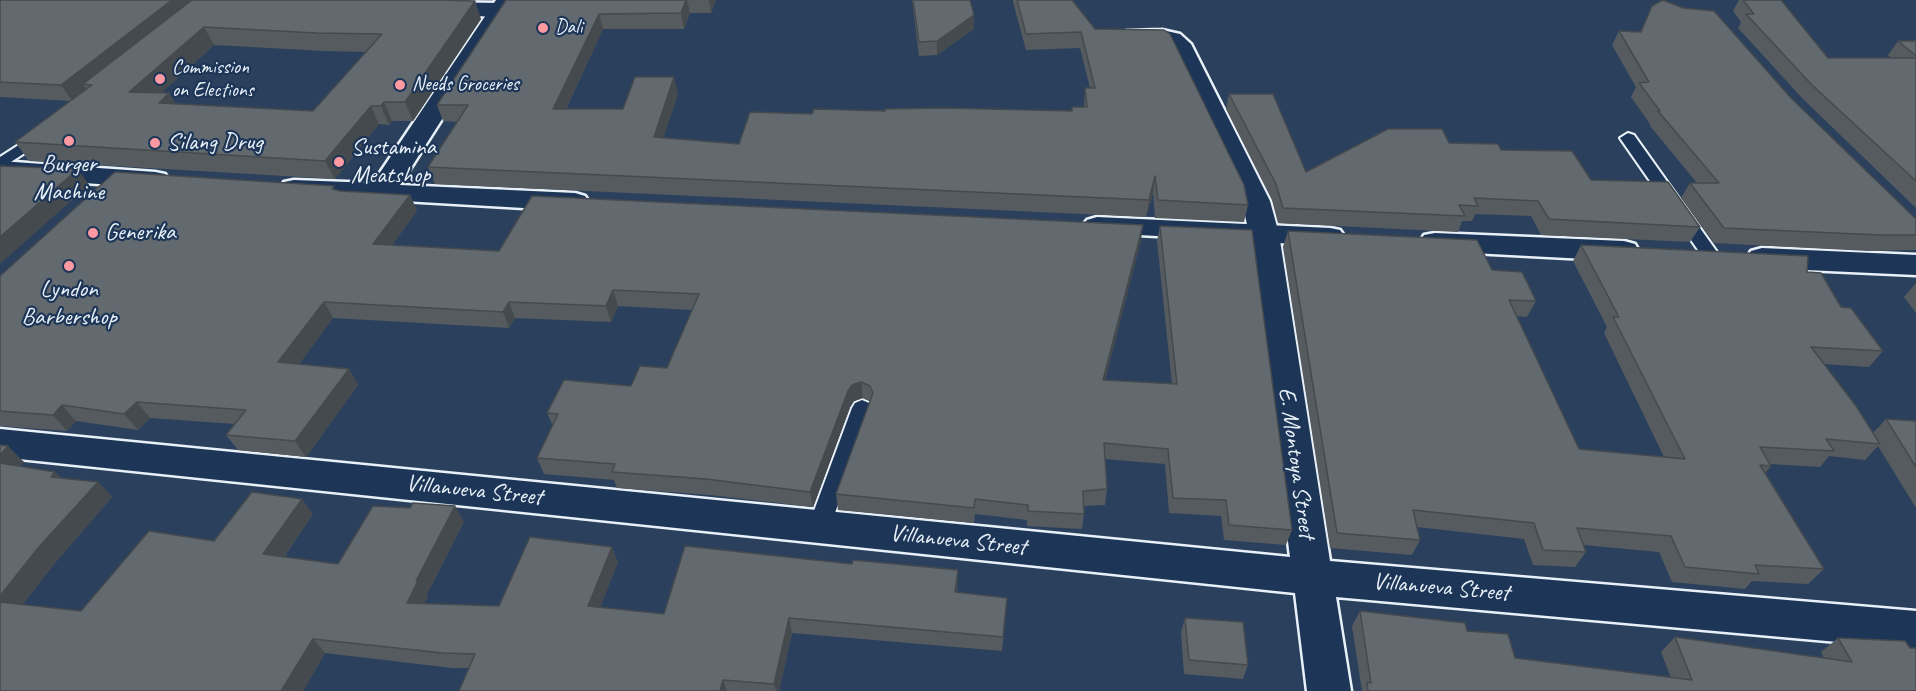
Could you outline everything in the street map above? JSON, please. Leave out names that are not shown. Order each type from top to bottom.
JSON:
[{"type":"street","points":[[415,5],[503,5]]},
{"type":"street","points":[[381,193],[503,5]]},
{"type":"street","name":"E. Montoya Street","points":[[1122,38],[1162,37],[1172,39],[1179,44],[1246,177],[1264,234],[1329,691]]},
{"type":"street","points":[[0,169],[186,182]]},
{"type":"street","points":[[92,201],[117,178]]},
{"type":"street","points":[[267,186],[608,203]]},
{"type":"street","points":[[1073,225],[1358,239]]},
{"type":"street","points":[[1405,241],[1916,265]]},
{"type":"street","name":"Villanueva Street","points":[[0,443],[1312,577],[1916,630]]},
{"type":"lane","points":[[0,164],[58,123]]},
{"type":"lane","points":[[1628,138],[1711,256]]},
{"type":"lane","points":[[819,527],[862,408]]},
{"type":"building","points":[[0,0],[172,0],[61,85],[0,82]]},
{"type":"building","points":[[192,0],[475,1],[405,102],[384,102],[381,106],[371,106],[325,161],[15,142],[92,85],[83,84]],"holes":[[[204,27],[382,34],[313,111],[159,103],[169,93],[129,92]]]},
{"type":"building","points":[[506,0],[686,0],[681,13],[599,14],[553,109],[623,109],[635,77],[674,77],[654,137],[739,144],[750,112],[812,114],[814,109],[885,111],[885,109],[943,108],[1072,111],[1072,107],[1087,107],[1085,88],[1095,88],[1081,32],[1026,34],[1017,0],[1072,0],[1095,29],[1164,30],[1170,34],[1244,185],[1248,205],[1158,200],[1155,176],[1149,200],[428,167],[468,105],[437,105]]},
{"type":"building","points":[[913,0],[970,0],[974,15],[937,41],[919,42]]},
{"type":"building","points":[[1663,0],[1683,8],[1714,11],[1791,98],[1916,219],[1916,235],[1724,228],[1690,183],[1719,183],[1658,111],[1660,111],[1639,83],[1649,82],[1619,31],[1641,32],[1652,6]]},
{"type":"building","points":[[1743,0],[1781,0],[1828,58],[1916,58],[1916,181],[1812,85],[1746,14],[1754,14]]},
{"type":"building","points":[[1898,41],[1916,41],[1916,56]]},
{"type":"building","points":[[1229,94],[1273,94],[1306,172],[1388,129],[1442,129],[1449,143],[1498,144],[1501,150],[1572,151],[1591,180],[1668,182],[1700,227],[1549,219],[1538,201],[1474,198],[1478,206],[1459,205],[1465,216],[1283,208],[1276,184]]},
{"type":"building","points":[[0,166],[78,169],[0,237]]},
{"type":"building","points":[[115,172],[334,186],[332,189],[340,191],[410,195],[373,244],[499,251],[532,196],[1143,225],[1103,380],[1177,384],[1160,226],[1252,230],[1292,530],[1229,525],[1226,500],[1173,498],[1168,449],[1104,443],[1107,489],[1083,491],[1084,514],[1028,511],[1028,505],[975,499],[974,508],[836,494],[873,393],[870,386],[861,382],[852,385],[848,391],[810,492],[706,479],[612,472],[615,464],[537,458],[558,414],[547,413],[564,380],[631,386],[640,366],[667,368],[699,294],[613,290],[606,306],[509,302],[503,312],[324,302],[278,362],[349,369],[295,441],[226,435],[246,410],[137,402],[124,414],[62,405],[53,415],[0,411],[0,276]]},
{"type":"building","points":[[1288,231],[1477,240],[1492,270],[1522,272],[1536,301],[1509,300],[1579,449],[1685,459],[1613,317],[1619,317],[1581,245],[1808,256],[1807,272],[1821,273],[1841,307],[1851,308],[1883,351],[1811,347],[1856,406],[1880,444],[1826,439],[1834,451],[1760,447],[1771,466],[1760,465],[1824,569],[1755,565],[1759,574],[1685,567],[1671,536],[1577,528],[1586,552],[1543,550],[1534,523],[1413,510],[1420,540],[1337,533]]},
{"type":"building","points":[[1886,419],[1916,421],[1916,467]]},
{"type":"building","points":[[0,445],[8,446],[0,455]]},
{"type":"building","points":[[0,463],[55,472],[51,477],[98,482],[38,548],[0,596]]},
{"type":"building","points":[[252,492],[302,499],[263,554],[338,564],[373,506],[410,508],[413,503],[455,506],[407,603],[499,606],[530,537],[612,547],[588,606],[664,614],[685,546],[852,564],[853,560],[958,570],[955,592],[1007,598],[1003,637],[789,618],[774,684],[723,680],[720,691],[459,691],[475,654],[443,653],[313,639],[281,691],[0,691],[0,602],[81,611],[149,531],[214,541]]},
{"type":"building","points":[[1360,611],[1465,623],[1467,631],[1508,634],[1515,658],[1692,680],[1675,637],[1852,662],[1838,638],[1905,641],[1910,648],[1916,648],[1916,691],[1368,691],[1367,682],[1371,683]]},
{"type":"building","points":[[1185,618],[1243,622],[1248,665],[1189,660]]},
{"type":"place","name":"Dali","points":[[543,28]]},
{"type":"place","name":"Commission on Elections","points":[[160,79]]},
{"type":"place","name":"Needs Groceries","points":[[400,85]]},
{"type":"place","name":"Burger Machine","points":[[69,141]]},
{"type":"place","name":"Silang Drug","points":[[155,143]]},
{"type":"place","name":"Sustamina Meatshop","points":[[339,162]]},
{"type":"place","name":"Generika","points":[[93,233]]},
{"type":"place","name":"Lyndon Barbershop","points":[[69,266]]}]
